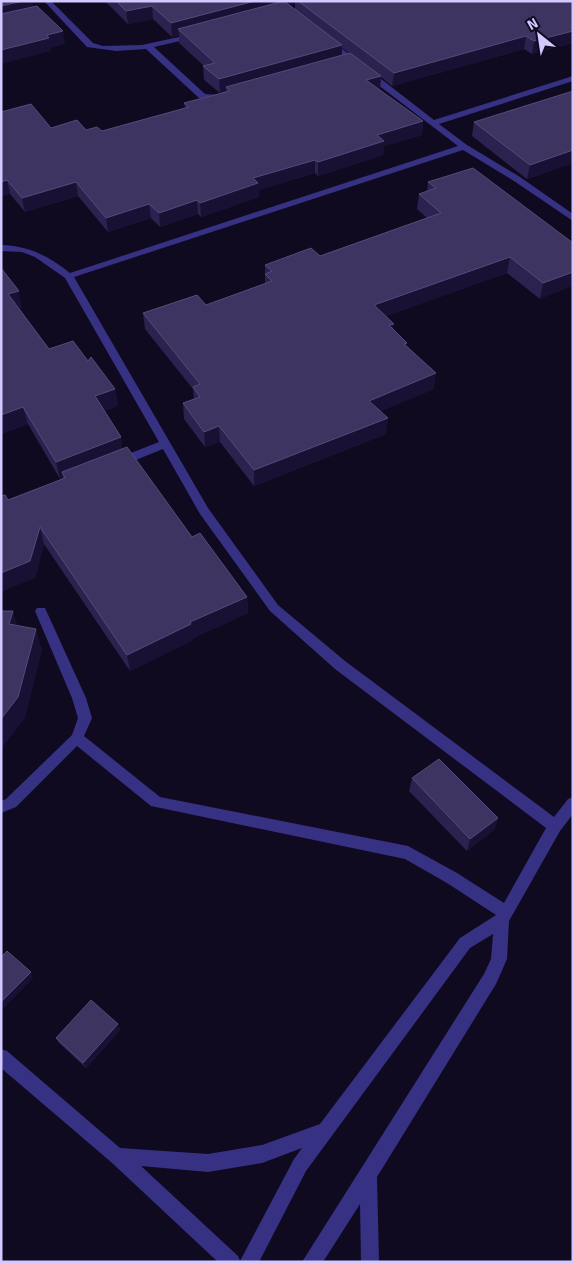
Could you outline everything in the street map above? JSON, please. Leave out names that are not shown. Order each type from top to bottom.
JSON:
[{"type":"street","points":[[47,1],[90,44],[100,48],[117,49],[148,46],[199,34]]},
{"type":"street","points":[[47,14],[56,11]]},
{"type":"street","points":[[322,38],[464,147],[517,179],[573,218]]},
{"type":"street","points":[[148,46],[202,96],[208,98],[230,94]]},
{"type":"street","points":[[343,64],[352,61]]},
{"type":"street","points":[[434,123],[573,78]]},
{"type":"street","points":[[69,276],[464,147]]},
{"type":"street","points":[[1,248],[30,250],[69,276],[204,511],[274,608],[340,665],[555,826]]},
{"type":"street","points":[[102,469],[165,444]]},
{"type":"street","points":[[1,808],[11,803],[77,738],[84,718],[79,698],[41,611]]},
{"type":"street","points":[[77,738],[156,802],[408,853],[452,878],[504,917]]},
{"type":"street","points":[[311,1262],[324,1246],[490,979],[499,960],[504,917],[555,826],[573,803]]},
{"type":"street","points":[[249,1262],[300,1165],[325,1131],[465,943],[504,917]]},
{"type":"street","points":[[1,1058],[117,1156],[232,1262]]},
{"type":"street","points":[[117,1156],[208,1163],[262,1154],[325,1131]]},
{"type":"street","points":[[368,1176],[370,1262]]},
{"type":"building","points":[[1,1],[23,1],[1,6]]},
{"type":"building","points":[[116,1],[255,1],[171,23],[152,6],[126,11]]},
{"type":"building","points":[[284,1],[342,45],[219,79],[203,66],[215,63],[178,29]]},
{"type":"building","points":[[298,1],[573,1],[573,31],[534,41],[526,36],[394,73]]},
{"type":"building","points":[[37,6],[63,31],[47,35],[49,38],[1,50],[1,14]]},
{"type":"building","points":[[350,53],[381,76],[366,80],[423,121],[377,135],[384,141],[318,162],[315,160],[253,178],[258,183],[200,203],[197,200],[159,213],[149,204],[106,218],[76,182],[22,198],[7,180],[1,182],[1,112],[31,104],[51,128],[77,120],[86,130],[97,127],[102,131],[189,107],[184,103],[230,91],[226,87]]},
{"type":"building","points":[[573,91],[573,150],[530,165],[474,122]]},
{"type":"building","points":[[473,168],[573,243],[573,272],[543,283],[510,257],[374,305],[394,324],[389,325],[407,343],[404,344],[436,373],[369,401],[388,418],[254,470],[219,426],[204,432],[183,403],[200,397],[193,387],[200,384],[143,313],[197,295],[206,305],[272,281],[265,274],[272,271],[265,265],[311,248],[320,256],[441,213],[419,194],[436,188],[428,182]]},
{"type":"building","points":[[1,268],[19,291],[8,294],[49,349],[73,341],[88,361],[91,357],[115,389],[95,396],[121,437],[56,462],[23,407],[1,415]]},
{"type":"building","points":[[127,447],[192,537],[200,533],[247,597],[190,622],[191,624],[127,655],[40,527],[30,561],[1,573],[1,496],[5,495],[8,500],[65,478],[62,472]]},
{"type":"building","points":[[1,611],[13,611],[9,624],[36,629],[18,697],[1,719]]},
{"type":"building","points":[[439,759],[498,818],[470,839],[412,778]]},
{"type":"building","points":[[7,951],[31,972],[1,1002],[1,957]]},
{"type":"building","points":[[91,1000],[118,1024],[83,1063],[56,1038]]}]
